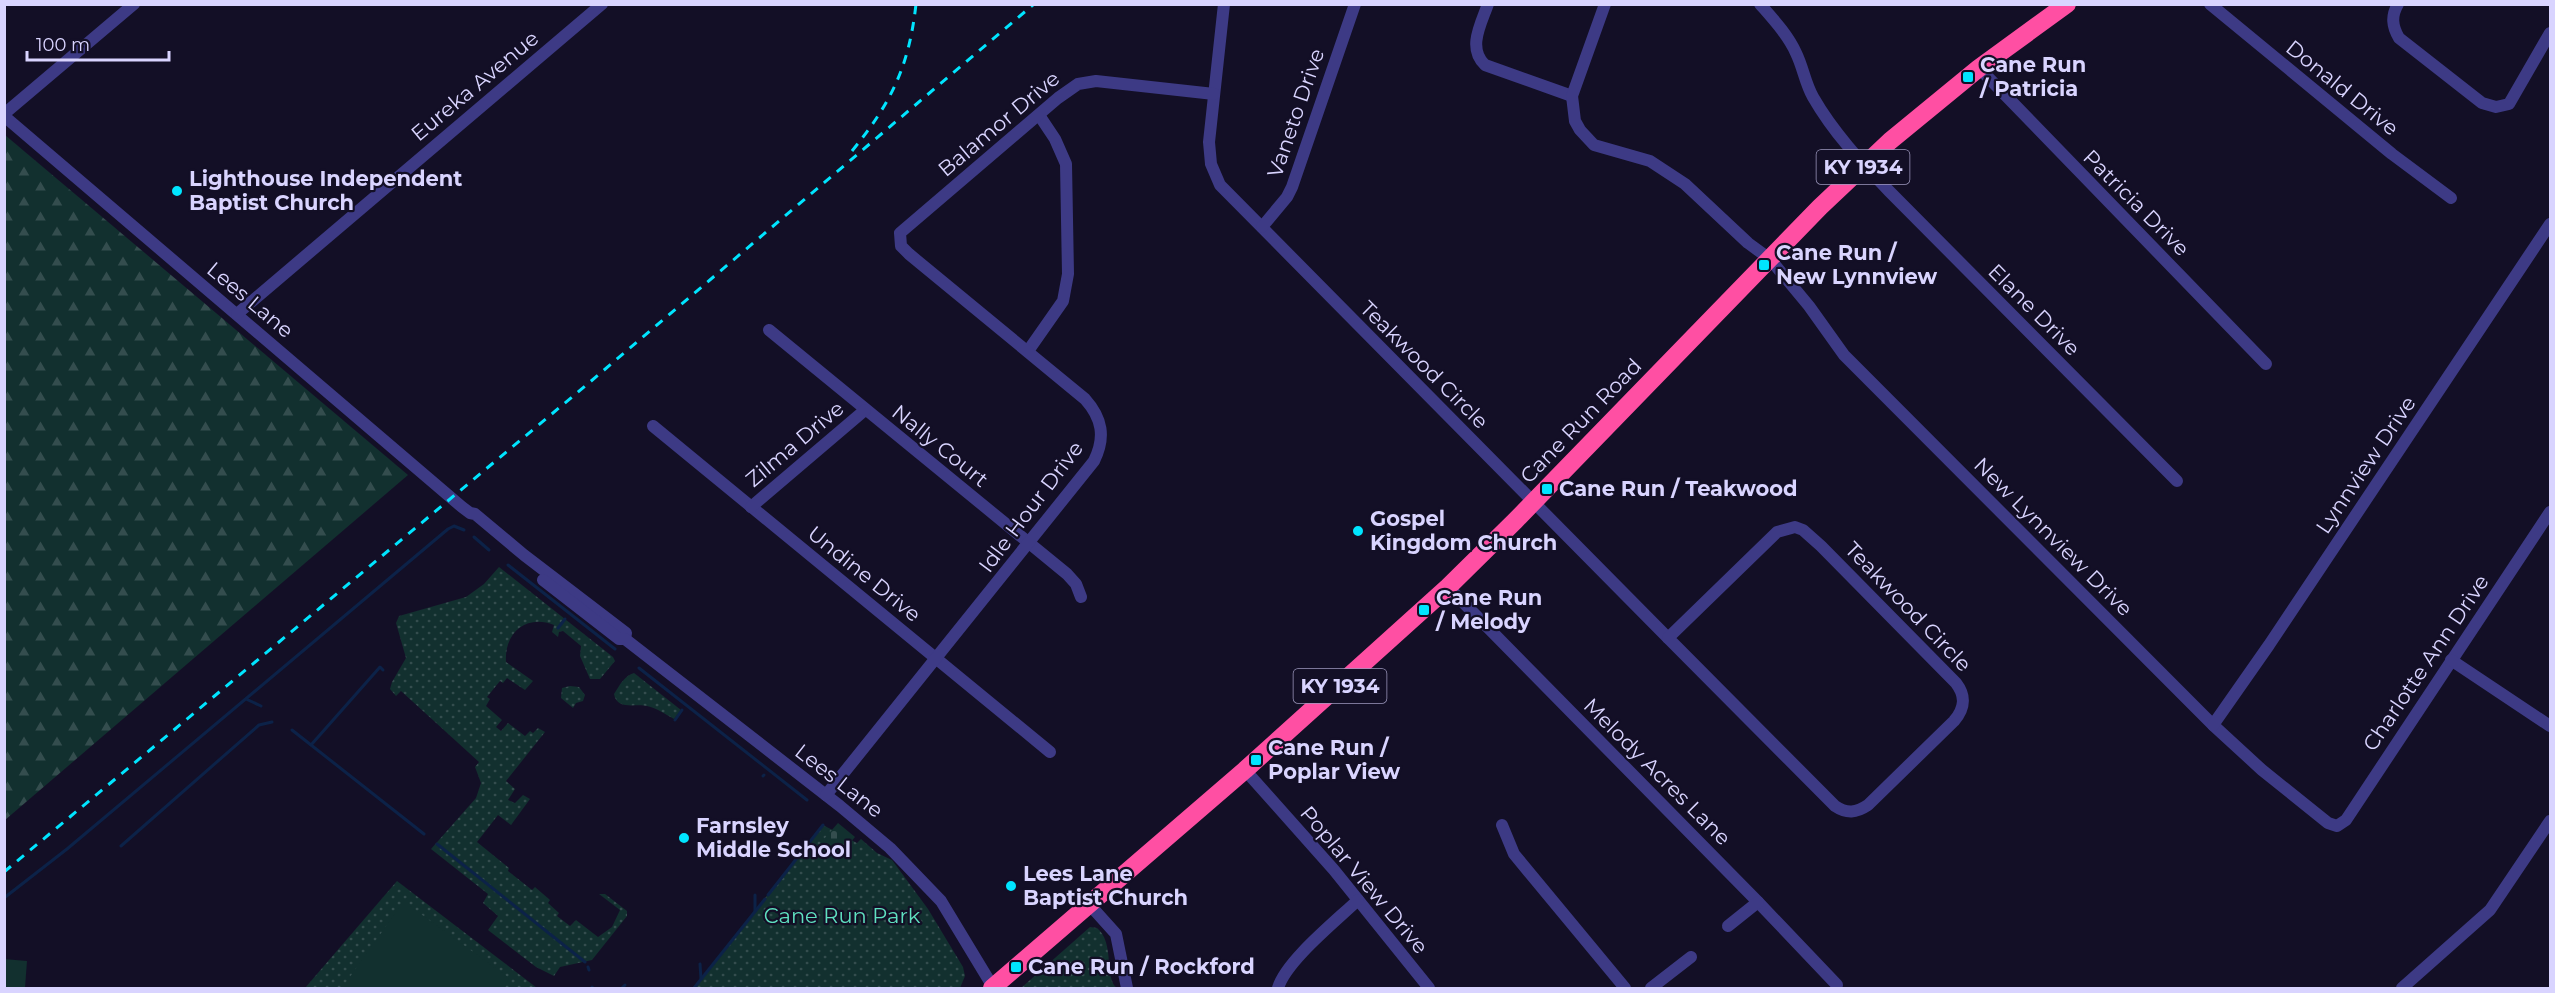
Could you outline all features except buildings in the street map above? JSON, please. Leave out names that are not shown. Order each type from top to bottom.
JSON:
[{"type":"highway","name":"Cane Run Road","points":[[992,988],[1245,770],[1448,588],[1864,165],[1979,68],[2067,4]]},
{"type":"street","points":[[4,115],[134,4]]},
{"type":"street","name":"Eureka Avenue","points":[[237,314],[602,4]]},
{"type":"street","name":"Teakwood Circle","points":[[1224,4],[1209,142],[1213,172],[1220,185],[1533,502],[1668,638],[1835,806],[1847,812],[1868,805],[1954,721],[1962,710],[1963,696],[1956,683],[1821,546],[1803,530],[1795,527],[1777,531],[1668,638]]},
{"type":"street","name":"Vaneto Drive","points":[[1262,227],[1287,197],[1292,187],[1355,4]]},
{"type":"street","points":[[1488,4],[1476,39],[1475,47],[1480,60],[1485,65],[1572,96],[1605,4]]},
{"type":"street","name":"Elane Drive","points":[[1760,4],[1777,24],[1796,54],[1811,94],[1825,117],[1864,165],[2177,481]]},
{"type":"street","name":"Donald Drive","points":[[2210,4],[2392,154],[2451,198]]},
{"type":"street","points":[[2398,4],[2392,20],[2399,38],[2482,103],[2496,107],[2509,104],[2550,33]]},
{"type":"street","name":"Patricia Drive","points":[[1979,68],[2266,364]]},
{"type":"street","name":"Balamor Drive","points":[[900,240],[900,233],[905,227],[1069,90],[1089,81],[1214,94]]},
{"type":"street","name":"New Lynnview Drive","points":[[1572,96],[1575,121],[1586,139],[1604,150],[1650,161],[1665,170],[1685,184],[1748,243],[1770,259],[1809,306],[1844,355],[2213,725],[2262,770],[2328,823]]},
{"type":"street","points":[[1028,351],[1064,301],[1068,274],[1066,164],[1059,146],[1039,114]]},
{"type":"street","name":"Lees Lane","points":[[4,115],[470,513],[470,517],[555,589],[619,639],[626,639],[826,795],[890,848],[941,901],[992,988]]},
{"type":"street","name":"Lynnview Drive","points":[[2213,725],[2264,654],[2550,224]]},
{"type":"street","name":"Idle Hour Drive","points":[[826,795],[1094,461],[1100,450],[1102,435],[1098,415],[1085,399],[909,254],[901,246],[900,240]]},
{"type":"street","name":"Nally Court","points":[[769,330],[1067,574],[1076,584],[1081,597]]},
{"type":"street","name":"Zilma Drive","points":[[751,507],[865,410]]},
{"type":"street","name":"Undine Drive","points":[[653,426],[1050,752]]},
{"type":"street","name":"Charlotte Ann Drive","points":[[2328,823],[2337,826],[2346,820],[2550,512]]},
{"type":"street","name":"Melody Acres Lane","points":[[1448,588],[1837,985]]},
{"type":"street","points":[[2451,660],[2550,726]]},
{"type":"street","name":"Poplar View Drive","points":[[1245,770],[1358,900],[1429,988]]},
{"type":"street","points":[[2402,988],[2490,910],[2550,821]]},
{"type":"street","points":[[1502,825],[1515,854],[1625,988]]},
{"type":"street","points":[[1278,988],[1296,960],[1358,900]]},
{"type":"street","points":[[1728,926],[1758,902]]},
{"type":"street","points":[[1089,904],[1116,934],[1127,988]]},
{"type":"street","points":[[1651,988],[1691,957]]},
{"type":"green space","points":[[5,135],[408,475],[4,820]]},
{"type":"green space","points":[[499,567],[613,657],[615,661],[600,679],[590,679],[580,656],[581,646],[563,631],[559,632],[558,637],[552,632],[554,625],[544,622],[526,624],[513,634],[506,651],[506,662],[533,681],[525,690],[507,678],[503,683],[500,681],[487,697],[490,699],[486,706],[502,720],[496,727],[501,731],[508,723],[525,736],[538,728],[545,732],[506,781],[515,789],[508,800],[515,803],[523,795],[530,799],[511,825],[498,815],[477,842],[509,868],[508,871],[532,890],[535,887],[550,900],[548,903],[559,913],[557,916],[570,926],[576,920],[598,937],[612,927],[620,910],[599,894],[605,894],[627,911],[627,916],[592,960],[560,967],[554,976],[536,967],[488,930],[498,916],[483,903],[488,894],[431,849],[476,798],[481,783],[475,767],[479,762],[401,691],[396,696],[390,689],[406,658],[396,623],[399,616],[466,597],[484,584]]},
{"type":"green space","points":[[634,673],[681,710],[674,719],[651,707],[619,703],[614,694],[620,684]]},
{"type":"green space","points":[[579,687],[585,695],[583,701],[576,703],[573,708],[561,698],[562,688]]},
{"type":"green space","points":[[838,823],[855,837],[841,853],[824,839]]},
{"type":"green space","name":"Cane Run Park","points":[[823,825],[857,843],[861,839],[877,853],[892,860],[928,909],[963,967],[965,976],[960,988],[694,988]]},
{"type":"green space","points":[[397,881],[537,988],[305,988]]},
{"type":"green space","points":[[407,904],[509,978],[504,988],[342,988],[399,908]]},
{"type":"green space","points":[[1090,927],[1097,928],[1106,942],[1111,977],[1117,988],[1021,988]]},
{"type":"green space","points":[[4,959],[27,961],[25,988],[5,988]]},
{"type":"waterway","points":[[4,898],[67,849],[448,529],[454,526],[464,530]]},
{"type":"waterway","points":[[474,537],[489,550]]},
{"type":"waterway","points":[[508,565],[615,649]]},
{"type":"waterway","points":[[558,628],[565,619]]},
{"type":"waterway","points":[[311,745],[380,667],[383,670]]},
{"type":"waterway","points":[[639,668],[807,800]]},
{"type":"waterway","points":[[246,699],[261,706]]},
{"type":"waterway","points":[[675,720],[682,710]]},
{"type":"waterway","points":[[121,846],[259,725],[272,722]]},
{"type":"waterway","points":[[292,730],[424,834]]},
{"type":"waterway","points":[[768,895],[823,825]]},
{"type":"waterway","points":[[437,844],[585,962]]},
{"type":"waterway","points":[[755,895],[755,911]]},
{"type":"waterway","points":[[694,988],[765,899]]},
{"type":"waterway","points":[[700,964],[701,979]]},
{"type":"waterway","points":[[622,988],[625,985]]},
{"type":"railway","points":[[852,151],[877,117],[896,83],[909,47],[916,4]]},
{"type":"railway","points":[[4,872],[590,382],[1034,4]]},
{"type":"place","name":"Cane Run / Patricia","points":[[1968,77]]},
{"type":"place","name":"Lighthouse Independent Baptist Church","points":[[177,191]]},
{"type":"place","name":"Cane Run / New Lynnview","points":[[1764,265]]},
{"type":"place","name":"Cane Run / Teakwood","points":[[1547,489]]},
{"type":"place","name":"Gospel Kingdom Church","points":[[1358,531]]},
{"type":"place","name":"Cane Run / Melody","points":[[1424,610]]},
{"type":"place","name":"Cane Run / Poplar View","points":[[1256,760]]},
{"type":"place","name":"Farnsley Middle School","points":[[684,838]]},
{"type":"place","name":"Lees Lane Baptist Church","points":[[1011,886]]},
{"type":"place","name":"Cane Run / Rockford","points":[[1016,967]]}]
